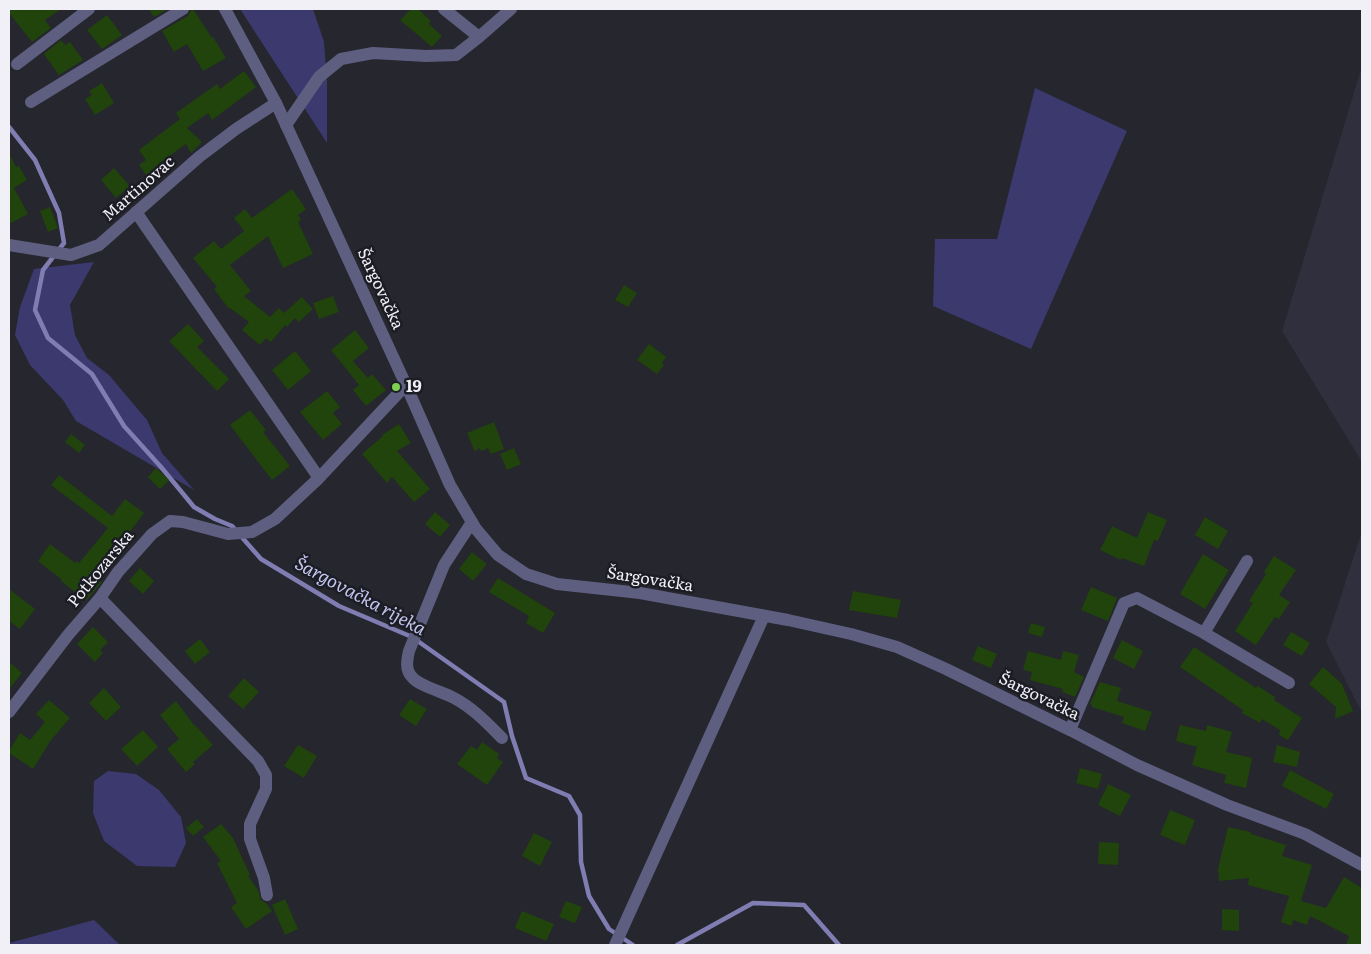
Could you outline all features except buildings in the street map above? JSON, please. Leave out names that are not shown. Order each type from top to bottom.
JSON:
[{"type":"street","points":[[17,64],[89,9]]},
{"type":"street","points":[[31,102],[183,9]]},
{"type":"street","name":"Šargovačka","points":[[225,9],[276,103],[450,485],[476,529],[498,555],[526,574],[557,584],[640,593],[851,634],[897,647],[1070,730],[1137,765],[1227,805],[1305,834],[1362,865]]},
{"type":"street","points":[[444,9],[479,37]]},
{"type":"street","points":[[286,126],[319,77],[341,59],[373,52],[426,56],[456,55],[511,9]]},
{"type":"street","name":"Martinovac","points":[[9,245],[71,255],[99,245],[199,157],[236,129],[276,103]]},
{"type":"street","points":[[136,212],[319,478]]},
{"type":"street","name":"Potkozarska","points":[[9,712],[68,635],[100,598],[118,572],[152,534],[170,521],[183,522],[228,534],[252,532],[275,519],[319,478],[406,385]]},
{"type":"street","points":[[472,522],[444,565],[415,633],[407,660],[408,672],[413,678],[454,698],[479,714],[502,738]]},
{"type":"street","points":[[1204,633],[1247,561]]},
{"type":"street","points":[[100,598],[258,761],[266,775],[266,789],[250,824],[250,839],[264,878],[267,895]]},
{"type":"street","points":[[1070,730],[1124,603],[1137,598],[1204,633],[1289,683]]},
{"type":"street","points":[[615,945],[764,616]]},
{"type":"shaded area","points":[[240,9],[313,9],[324,42],[327,80],[327,143]]},
{"type":"shaded area","points":[[1362,66],[1362,462],[1282,331]]},
{"type":"shaded area","points":[[1035,88],[1127,131],[1031,349],[933,306],[935,239],[997,239]]},
{"type":"shaded area","points":[[94,262],[70,305],[75,335],[87,358],[109,375],[147,420],[162,453],[194,490],[76,421],[63,400],[30,365],[15,335],[20,307],[34,269]]},
{"type":"shaded area","points":[[1362,531],[1362,713],[1326,642]]},
{"type":"shaded area","points":[[108,771],[136,774],[159,790],[181,817],[186,843],[175,867],[137,866],[104,841],[93,813],[94,781]]},
{"type":"shaded area","points":[[94,920],[120,945],[9,945],[9,943]]},
{"type":"waterway","name":"Šargovačka rijeka","points":[[9,127],[35,160],[59,213],[64,243],[43,270],[35,310],[48,338],[92,374],[124,426],[194,507],[232,526],[261,559],[339,606],[412,637],[504,702],[512,736],[526,778],[569,796],[580,815],[581,862],[589,896],[609,929],[633,945]]},
{"type":"waterway","name":"Šargovačka rijeka","points":[[677,945],[753,903],[804,905],[839,945]]},
{"type":"place","name":"19","points":[[396,387]]}]
